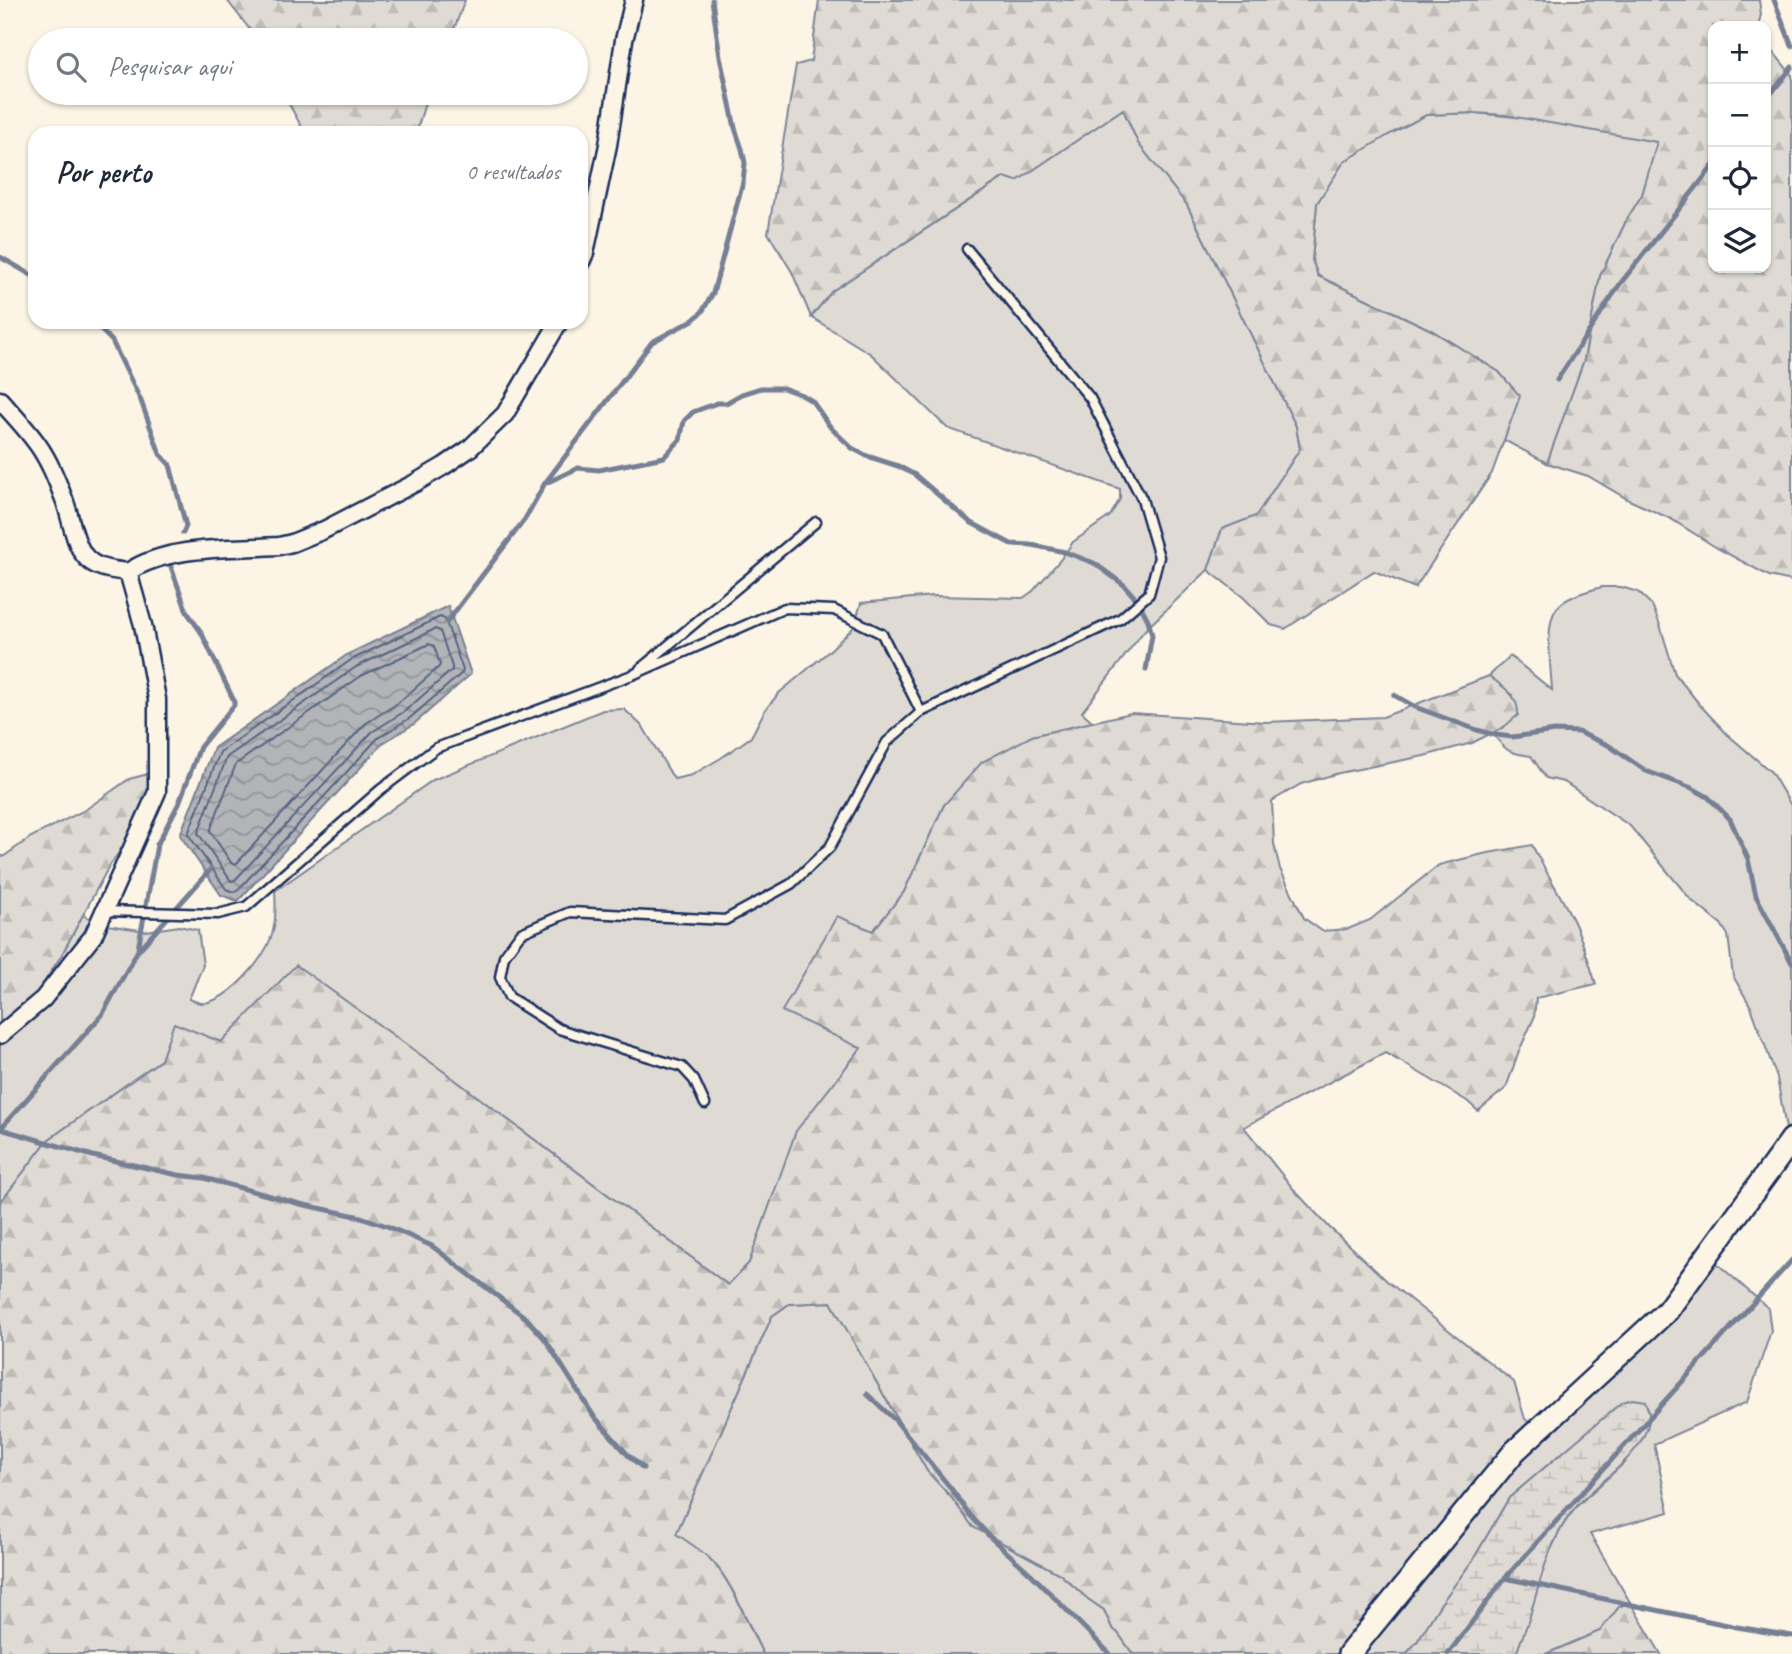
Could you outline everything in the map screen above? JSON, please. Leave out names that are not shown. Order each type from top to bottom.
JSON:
[{"type":"street","points":[[588,239],[608,145],[624,40],[634,0]]},
{"type":"street","points":[[0,400],[39,446],[52,471],[85,556],[95,565],[108,570],[128,572],[164,555],[292,543],[324,530],[444,466],[469,449],[505,414],[555,329]]},
{"type":"street","points":[[0,1035],[43,999],[93,936],[157,792],[157,699],[143,625],[128,572]]},
{"type":"street","points":[[1349,1654],[1515,1451],[1667,1311],[1792,1139]]},
{"type":"lane","points":[[705,1104],[694,1080],[682,1067],[559,1028],[509,997],[500,977],[504,956],[521,933],[570,912],[725,920],[791,884],[831,847],[887,742],[921,712],[1120,619],[1149,594],[1159,557],[1142,499],[1090,398],[967,250]]},
{"type":"lane","points":[[632,675],[816,522]]},
{"type":"lane","points":[[105,911],[218,914],[246,907],[380,790],[436,748],[632,675],[785,608],[834,610],[882,634],[921,712]]},
{"type":"green space","points":[[227,0],[465,0],[454,28],[249,28]]},
{"type":"green space","points":[[819,0],[1759,0],[1759,21],[1708,21],[1708,273],[1771,273],[1771,49],[1792,75],[1792,581],[1769,576],[1671,519],[1629,500],[1588,476],[1547,463],[1584,360],[1600,276],[1627,219],[1642,195],[1657,142],[1505,115],[1426,115],[1344,162],[1317,203],[1312,260],[1318,276],[1431,330],[1499,372],[1520,396],[1492,473],[1415,588],[1374,571],[1285,629],[1271,625],[1243,597],[1208,570],[1222,529],[1256,516],[1300,449],[1296,426],[1187,205],[1138,143],[1123,109],[1017,181],[1004,177],[832,291],[811,317],[792,272],[768,233],[796,65],[811,61]]},
{"type":"green space","points":[[290,105],[424,105],[418,126],[301,126]]},
{"type":"green space","points":[[1123,109],[1138,143],[1187,205],[1296,426],[1300,449],[1256,516],[1222,529],[1208,570],[1144,631],[1082,712],[1093,722],[1032,736],[944,805],[904,892],[873,931],[837,917],[861,1048],[797,1131],[749,1263],[728,1285],[443,1071],[221,1042],[174,1024],[161,1060],[48,1140],[0,1203],[0,1027],[37,993],[83,915],[101,924],[146,931],[179,926],[198,930],[203,965],[189,999],[199,1003],[215,1000],[236,986],[268,945],[274,924],[275,891],[433,780],[603,710],[624,709],[643,727],[674,779],[692,775],[751,737],[765,710],[779,693],[854,627],[861,603],[933,596],[1023,598],[1033,591],[1073,542],[1110,516],[1120,499],[1120,489],[947,428],[871,354],[811,317],[832,291],[1005,177],[1017,181]]},
{"type":"green space","points":[[1474,113],[1536,119],[1658,142],[1642,195],[1627,219],[1600,276],[1584,360],[1547,463],[1504,440],[1519,396],[1499,372],[1431,330],[1318,276],[1312,260],[1317,203],[1344,161],[1426,115]]},
{"type":"green space","points":[[1602,587],[1621,587],[1638,592],[1652,605],[1675,674],[1727,734],[1771,772],[1792,807],[1792,1135],[1788,1140],[1777,1078],[1751,1007],[1733,976],[1728,935],[1721,924],[1691,900],[1630,826],[1564,782],[1546,778],[1531,756],[1508,750],[1492,733],[1504,727],[1513,695],[1489,676],[1510,656],[1552,690],[1549,647],[1553,615],[1566,600]]},
{"type":"green space","points":[[1489,676],[1509,692],[1518,708],[1518,715],[1504,727],[1472,743],[1301,784],[1272,801],[1274,844],[1280,869],[1304,918],[1322,931],[1348,929],[1370,920],[1439,865],[1532,845],[1574,922],[1596,984],[1536,998],[1534,1018],[1506,1088],[1478,1111],[1467,1101],[1385,1053],[1244,1127],[1295,1191],[1330,1228],[1387,1281],[1514,1382],[1525,1419],[1534,1426],[1354,1654],[1133,1654],[1112,1628],[1104,1610],[1060,1574],[973,1527],[927,1471],[831,1302],[789,1304],[772,1316],[676,1534],[717,1566],[732,1590],[763,1654],[0,1654],[0,1203],[48,1140],[161,1060],[174,1023],[221,1042],[296,965],[443,1071],[728,1285],[749,1263],[796,1131],[861,1048],[782,1011],[837,916],[873,931],[904,892],[944,805],[982,762],[1032,736],[1131,713],[1266,722],[1383,717]]},
{"type":"green space","points":[[160,771],[143,818],[108,868],[61,956],[37,993],[0,1027],[0,854],[3,857],[31,837],[85,810],[129,779]]},
{"type":"green space","points":[[1704,1252],[1768,1308],[1771,1331],[1747,1402],[1654,1444],[1669,1512],[1590,1534],[1630,1602],[1619,1607],[1600,1631],[1546,1654],[1516,1654],[1546,1559],[1564,1523],[1578,1505],[1625,1462],[1558,1456],[1509,1498],[1473,1560],[1406,1654],[1354,1654],[1610,1355],[1668,1295]]},
{"type":"green space","points":[[831,1302],[927,1471],[950,1496],[1002,1543],[1060,1574],[1104,1610],[1112,1628],[1133,1654],[763,1654],[725,1577],[708,1557],[676,1534],[772,1316],[789,1304]]},
{"type":"green space","points":[[1632,1399],[1645,1401],[1650,1416],[1645,1433],[1629,1457],[1567,1518],[1547,1560],[1516,1654],[1406,1654],[1473,1560],[1509,1498],[1622,1402]]},
{"type":"green space","points":[[1630,1602],[1661,1654],[1546,1654],[1600,1631],[1619,1607]]},
{"type":"water","points":[[448,606],[471,674],[414,724],[383,743],[238,901],[221,895],[180,835],[214,748],[348,654]]},
{"type":"waterway","points":[[447,622],[525,519],[545,483],[652,342],[693,320],[702,312],[713,293],[743,182],[745,163],[720,57],[712,0]]},
{"type":"waterway","points":[[1774,0],[1792,46]]},
{"type":"waterway","points":[[1771,94],[1792,67]]},
{"type":"waterway","points":[[1557,380],[1620,284],[1708,172]]},
{"type":"waterway","points":[[0,257],[28,273]]},
{"type":"waterway","points":[[100,329],[112,341],[141,401],[160,454],[170,465],[186,526],[183,533]]},
{"type":"waterway","points":[[548,482],[578,468],[599,470],[664,457],[680,440],[684,421],[693,412],[717,403],[726,403],[761,388],[783,388],[812,401],[831,428],[852,448],[915,475],[970,522],[1011,544],[1065,552],[1094,563],[1124,585],[1138,601],[1152,635],[1146,670]]},
{"type":"waterway","points":[[138,949],[157,845],[179,803],[200,747],[234,705],[201,632],[187,612],[169,561]]},
{"type":"waterway","points":[[1394,695],[1415,707],[1496,735],[1512,737],[1555,731],[1578,732],[1608,745],[1646,771],[1692,788],[1708,797],[1730,819],[1748,859],[1756,896],[1792,963]]},
{"type":"waterway","points":[[0,1129],[102,1015],[137,952],[211,869]]},
{"type":"waterway","points":[[1,1129],[93,1156],[178,1175],[204,1178],[361,1217],[432,1246],[526,1318],[545,1339],[593,1415],[643,1468]]},
{"type":"waterway","points":[[1448,1654],[1505,1578],[1792,1260]]},
{"type":"waterway","points":[[867,1394],[895,1420],[991,1538],[1031,1574],[1110,1654]]},
{"type":"waterway","points":[[1505,1578],[1792,1636]]}]
